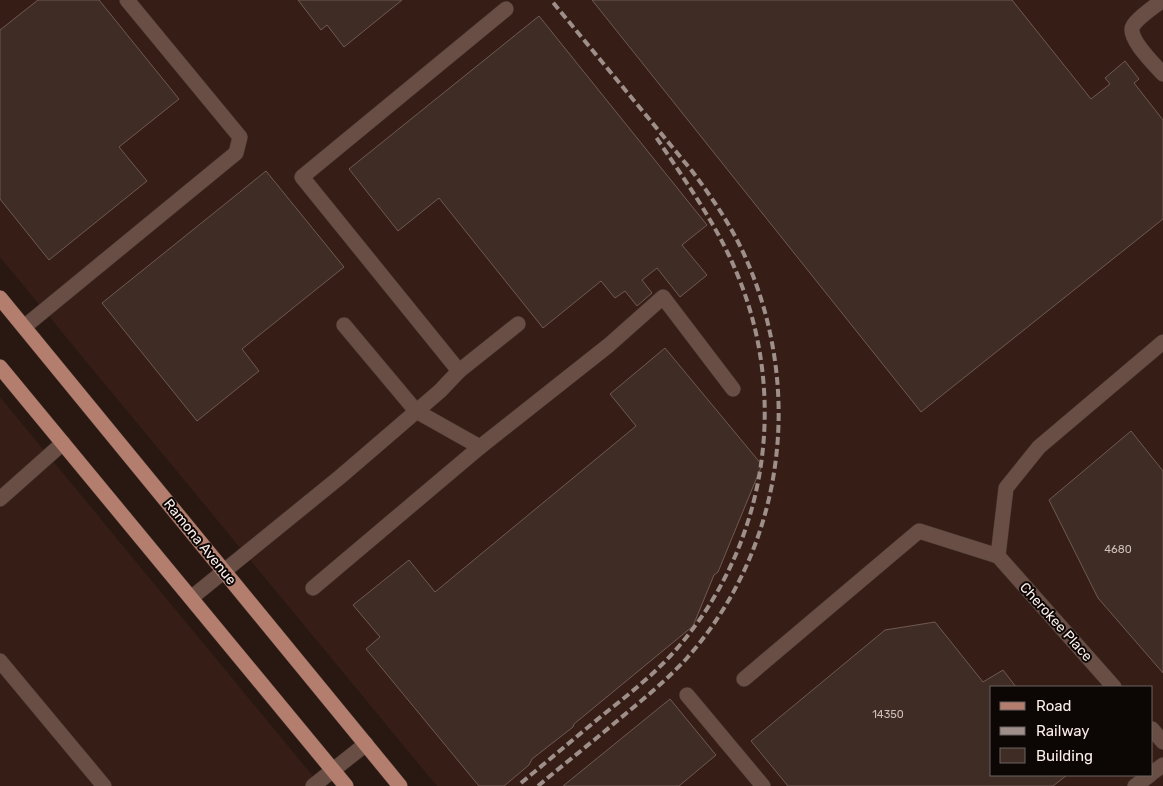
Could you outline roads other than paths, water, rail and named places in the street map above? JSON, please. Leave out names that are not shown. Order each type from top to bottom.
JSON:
[{"type":"main road","name":"Ramona Avenue","points":[[0,298],[400,786]]},
{"type":"main road","points":[[0,367],[346,786]]},
{"type":"street","points":[[24,327],[236,153],[240,137],[127,0]]},
{"type":"street","points":[[1163,0],[1133,25],[1131,32],[1134,40],[1163,74]]},
{"type":"street","points":[[459,371],[302,177],[506,9]]},
{"type":"street","points":[[313,588],[480,447],[609,345],[663,297],[733,389]]},
{"type":"street","points":[[191,598],[340,477],[440,391],[459,371],[518,324]]},
{"type":"street","points":[[344,325],[416,411],[480,447]]},
{"type":"street","points":[[744,679],[920,531],[998,556],[1006,488],[1039,447],[1163,342]]},
{"type":"street","points":[[0,499],[63,443]]},
{"type":"street","name":"Cherokee Place","points":[[998,556],[1113,686]]},
{"type":"street","points":[[0,661],[104,786]]},
{"type":"street","points":[[687,695],[763,786]]},
{"type":"street","points":[[1153,730],[1163,742]]},
{"type":"street","points":[[314,786],[366,744]]},
{"type":"street","points":[[1135,786],[1148,776]]},
{"type":"railway","points":[[538,786],[671,675],[687,658],[720,615],[745,568],[764,519],[775,468],[779,416],[775,363],[765,311],[747,261],[729,225],[692,171],[551,0]]},
{"type":"railway","points":[[521,783],[657,670],[673,653],[704,613],[729,569],[748,522],[759,474],[765,424],[763,374],[754,324],[738,276],[721,240],[701,205],[656,137]]}]
